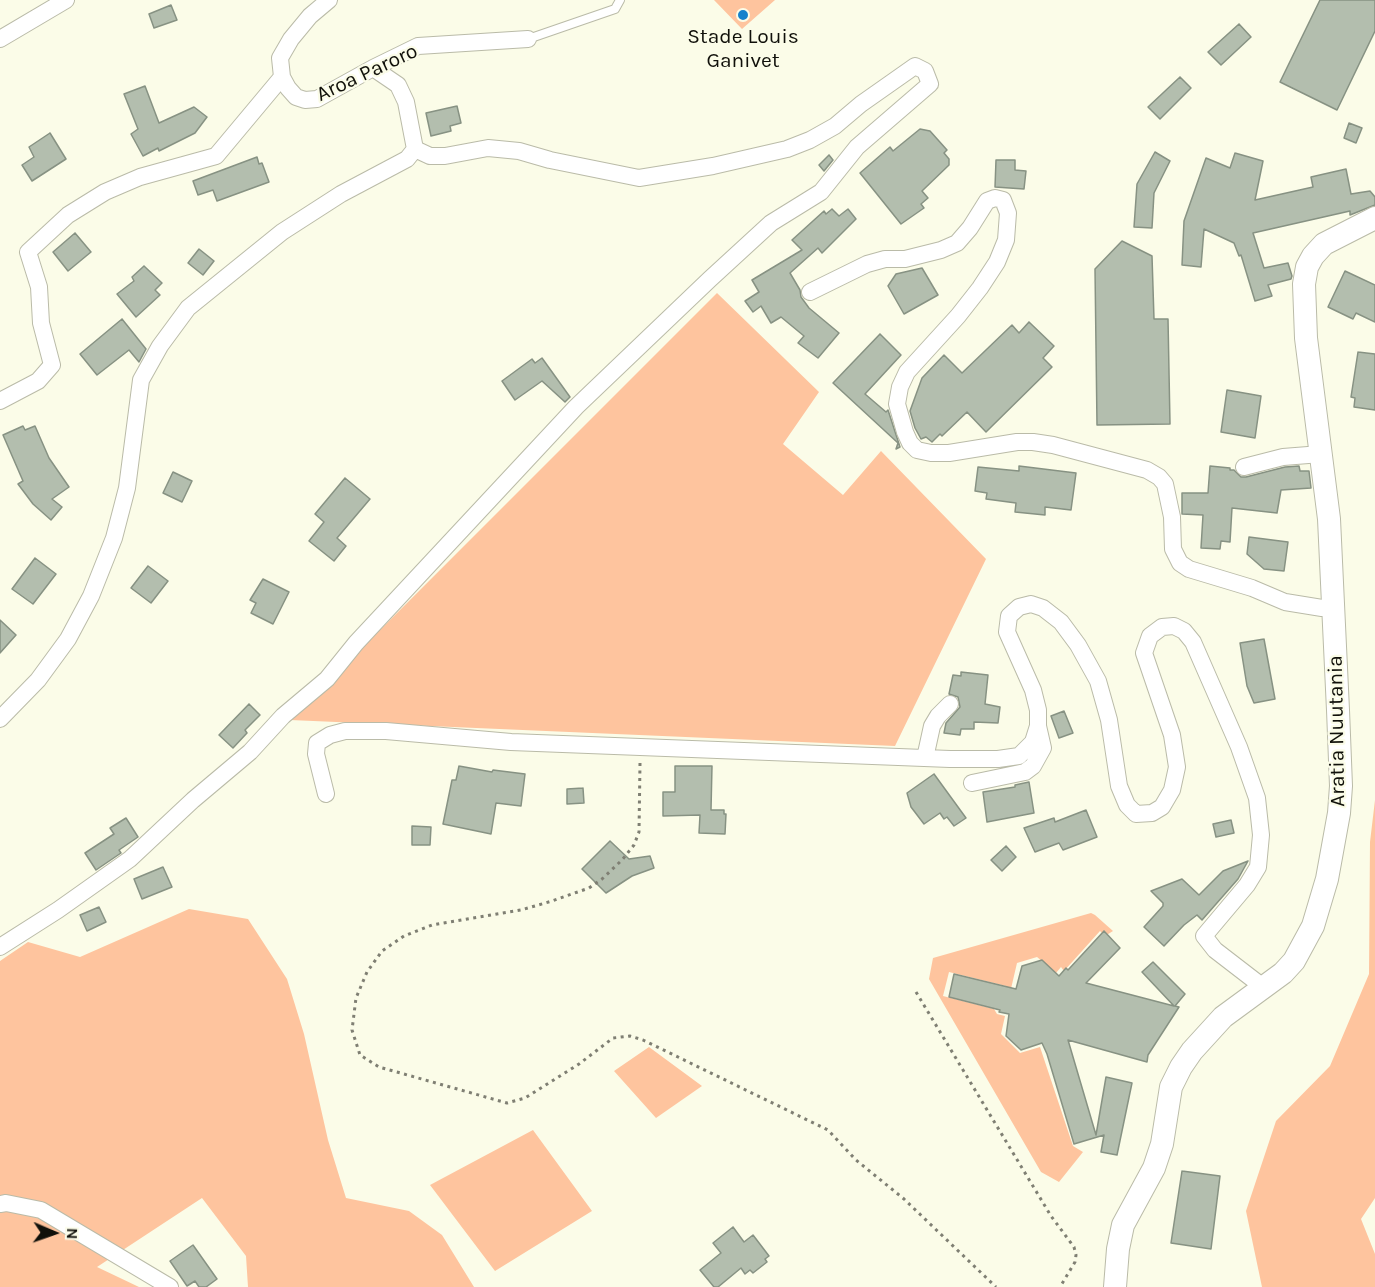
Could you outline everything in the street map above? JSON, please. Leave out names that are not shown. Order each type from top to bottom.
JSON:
[{"type":"street","points":[[0,39],[66,0]]},
{"type":"street","name":"Aroa Paroro","points":[[329,0],[310,16],[291,39],[280,58],[282,77],[288,88],[296,97],[305,100],[317,99],[418,46],[528,39]]},
{"type":"street","points":[[0,946],[58,910],[130,859],[193,800],[250,752],[283,716],[327,679],[356,643],[576,407],[771,223],[821,192],[857,147],[930,84],[925,71],[915,66],[861,104],[835,126],[810,140],[787,149],[713,166],[639,178],[550,160],[519,151],[489,148],[445,156],[430,156],[415,149]]},
{"type":"street","points":[[0,719],[44,672],[68,639],[91,596],[114,538],[127,488],[141,380],[160,346],[188,308],[250,256],[282,232],[341,194],[407,159],[415,149],[406,102],[399,85],[373,68]]},
{"type":"street","points":[[0,400],[38,381],[52,365],[41,323],[39,287],[28,252],[68,215],[105,192],[140,177],[216,156],[282,77]]},
{"type":"street","points":[[810,292],[867,264],[885,259],[905,259],[941,250],[957,243],[970,228],[987,201],[995,198],[1003,200],[1008,213],[1006,240],[997,262],[958,316],[907,372],[900,387],[897,404],[910,443],[917,450],[949,453],[1017,442],[1033,442],[1053,445],[1147,470],[1159,477],[1165,484],[1170,501],[1173,549],[1180,563],[1189,569],[1252,588],[1285,602],[1322,608],[1334,607]]},
{"type":"street","name":"Aratia Nuutania","points":[[1115,1287],[1118,1249],[1123,1225],[1154,1168],[1162,1144],[1171,1087],[1192,1052],[1223,1017],[1283,973],[1304,945],[1318,913],[1340,813],[1341,786],[1329,519],[1306,338],[1304,279],[1313,256],[1324,244],[1375,218]]},
{"type":"street","points":[[1244,466],[1283,457],[1321,454]]},
{"type":"street","points":[[972,783],[1024,772],[1033,766],[1043,748],[1033,690],[1007,632],[1009,616],[1019,607],[1031,604],[1043,608],[1061,622],[1078,645],[1098,681],[1110,720],[1119,786],[1127,805],[1136,814],[1152,813],[1162,807],[1172,790],[1177,768],[1172,735],[1144,652],[1150,636],[1162,627],[1174,626],[1184,631],[1193,642],[1239,747],[1257,798],[1261,835],[1258,867],[1247,885],[1204,936],[1215,950],[1263,987]]},
{"type":"street","points":[[925,758],[932,726],[950,704]]},
{"type":"street","points":[[326,794],[316,754],[317,743],[330,735],[345,731],[511,742],[998,759],[1019,756],[1033,742],[1038,726]]},
{"type":"street","points":[[0,1204],[6,1203],[41,1210],[170,1287]]},
{"type":"lane","name":"Aroa Paroro","points":[[528,39],[615,9],[620,0]]},
{"type":"path","points":[[639,747],[639,832],[634,845],[622,860],[589,888],[521,910],[432,925],[404,936],[382,951],[367,972],[356,998],[351,1030],[360,1055],[379,1067],[507,1102],[525,1098],[579,1064],[613,1038],[630,1036],[643,1040],[828,1130],[856,1160],[904,1199],[996,1287]]},
{"type":"path","points":[[916,992],[1051,1216],[1074,1247],[1075,1262],[1060,1287]]},
{"type":"shaded area","name":"Stade Louis Ganivet","points":[[714,0],[775,0],[742,29]]},
{"type":"shaded area","points":[[717,293],[819,392],[783,444],[843,495],[881,451],[986,559],[895,746],[290,720]]},
{"type":"shaded area","points":[[1375,800],[1375,1198],[1361,1219],[1375,1254],[1375,1287],[1262,1287],[1246,1211],[1276,1121],[1330,1066],[1369,974],[1370,842]]},
{"type":"shaded area","points":[[189,909],[248,919],[287,979],[304,1034],[328,1140],[346,1198],[409,1211],[442,1235],[474,1287],[248,1287],[246,1256],[202,1198],[97,1267],[139,1287],[0,1287],[0,961],[28,942],[80,957]]},
{"type":"shaded area","points":[[1091,913],[1113,931],[1105,936],[1100,931],[1064,971],[1061,967],[1056,973],[1037,957],[1017,963],[1010,993],[1005,991],[1006,986],[949,972],[943,996],[994,1009],[997,1014],[1005,1016],[1001,1034],[1020,1053],[1040,1047],[1073,1146],[1083,1152],[1059,1182],[1041,1172],[929,979],[933,958]]},
{"type":"shaded area","points":[[649,1047],[702,1086],[656,1118],[614,1071]]},
{"type":"shaded area","points":[[533,1130],[592,1211],[495,1271],[430,1185]]},
{"type":"building","points":[[1320,0],[1375,0],[1375,31],[1337,110],[1280,82]]},
{"type":"building","points":[[171,5],[177,20],[154,28],[149,14]]},
{"type":"building","points":[[1239,24],[1251,37],[1221,65],[1208,52]]},
{"type":"building","points":[[1180,77],[1191,88],[1160,119],[1148,107]]},
{"type":"building","points":[[145,86],[159,123],[194,107],[207,117],[195,133],[159,151],[158,148],[143,156],[131,134],[138,129],[124,94]]},
{"type":"building","points":[[457,106],[461,123],[450,126],[451,131],[431,136],[426,113]]},
{"type":"building","points":[[1349,123],[1362,128],[1356,143],[1344,138]]},
{"type":"building","points":[[920,129],[930,131],[947,150],[944,153],[949,159],[949,165],[922,191],[928,198],[921,204],[924,208],[901,224],[860,173],[890,147],[893,151]]},
{"type":"building","points":[[50,133],[66,159],[32,181],[22,165],[34,157],[29,147]]},
{"type":"building","points":[[1155,152],[1170,161],[1154,193],[1152,228],[1134,227],[1137,184]]},
{"type":"building","points":[[1235,153],[1263,161],[1255,200],[1313,187],[1311,177],[1346,169],[1351,194],[1370,191],[1375,197],[1375,205],[1350,215],[1350,211],[1253,233],[1264,268],[1288,263],[1292,276],[1291,279],[1268,285],[1272,296],[1255,301],[1241,255],[1239,256],[1234,243],[1204,229],[1201,267],[1182,265],[1184,221],[1206,158],[1230,168]]},
{"type":"building","points":[[829,155],[833,160],[824,171],[819,165]]},
{"type":"building","points":[[257,157],[259,164],[262,163],[269,182],[217,201],[213,190],[198,195],[193,181]]},
{"type":"building","points":[[996,160],[1015,160],[1015,170],[1026,171],[1024,189],[995,187]]},
{"type":"building","points":[[832,209],[839,216],[848,209],[856,219],[822,253],[818,248],[790,273],[809,308],[839,333],[818,358],[798,343],[804,336],[781,317],[771,323],[761,306],[753,312],[745,301],[759,292],[752,280],[802,250],[792,240],[824,211],[826,214]]},
{"type":"building","points":[[75,233],[91,252],[68,271],[53,252]]},
{"type":"building","points":[[1122,241],[1152,256],[1154,319],[1168,319],[1170,424],[1097,425],[1095,269]]},
{"type":"building","points":[[199,249],[214,261],[203,275],[188,263]]},
{"type":"building","points":[[144,266],[162,283],[155,290],[160,295],[136,317],[117,294],[134,281],[132,277]]},
{"type":"building","points":[[922,268],[938,295],[904,314],[888,286],[896,274]]},
{"type":"building","points":[[1345,271],[1375,285],[1375,322],[1356,313],[1353,319],[1328,307]]},
{"type":"building","points":[[122,319],[146,349],[139,362],[129,350],[97,375],[80,354]]},
{"type":"building","points":[[1029,322],[1054,346],[1043,358],[1052,367],[986,432],[967,412],[942,436],[940,434],[932,442],[926,437],[921,439],[910,411],[922,378],[944,355],[962,373],[1012,325],[1019,333]]},
{"type":"building","points":[[880,334],[901,355],[865,394],[886,412],[888,410],[900,447],[896,449],[898,443],[833,383]]},
{"type":"building","points":[[1358,352],[1375,354],[1375,410],[1354,407],[1355,398],[1351,397]]},
{"type":"building","points":[[542,358],[570,397],[565,402],[542,381],[515,400],[502,381],[532,359],[535,363]]},
{"type":"building","points":[[1227,390],[1261,396],[1255,438],[1221,432]]},
{"type":"building","points":[[23,426],[25,430],[35,426],[49,458],[69,487],[52,499],[62,507],[51,520],[33,504],[18,484],[23,481],[3,435]]},
{"type":"building","points":[[1019,466],[1076,473],[1071,510],[1045,507],[1045,515],[1015,512],[1016,503],[986,499],[987,493],[975,491],[978,467],[1019,471]]},
{"type":"building","points":[[1210,466],[1230,468],[1241,477],[1246,477],[1285,467],[1299,466],[1300,471],[1309,471],[1311,488],[1281,490],[1277,513],[1232,508],[1230,542],[1221,541],[1220,549],[1201,548],[1203,515],[1182,514],[1182,493],[1208,493]]},
{"type":"building","points":[[173,472],[192,481],[182,502],[163,493]]},
{"type":"building","points":[[345,478],[370,499],[337,538],[346,546],[334,561],[309,541],[324,522],[315,514]]},
{"type":"building","points":[[1249,537],[1288,542],[1284,571],[1264,569],[1247,554]]},
{"type":"building","points":[[35,558],[56,574],[33,604],[12,589]]},
{"type":"building","points":[[148,566],[168,581],[151,603],[131,588]]},
{"type":"building","points":[[263,579],[289,592],[273,624],[251,613],[256,603],[250,600]]},
{"type":"building","points":[[0,620],[16,635],[0,653]]},
{"type":"building","points":[[1264,639],[1275,699],[1254,703],[1247,686],[1240,643]]},
{"type":"building","points":[[961,672],[988,675],[985,704],[1000,707],[998,723],[974,722],[974,729],[961,729],[960,735],[944,733],[946,723],[960,707],[958,697],[949,694],[953,675],[961,676]]},
{"type":"building","points":[[249,704],[260,715],[245,730],[247,733],[233,748],[219,735]]},
{"type":"building","points":[[1064,711],[1073,733],[1059,738],[1051,716]]},
{"type":"building","points":[[459,766],[492,772],[493,770],[525,774],[521,806],[496,803],[491,834],[443,824],[452,780],[456,780]]},
{"type":"building","points":[[675,766],[712,766],[711,810],[724,810],[726,814],[725,834],[699,833],[700,815],[663,816],[663,792],[675,792]]},
{"type":"building","points":[[934,774],[966,818],[954,826],[947,817],[944,819],[940,813],[924,824],[911,807],[907,793]]},
{"type":"building","points":[[1029,782],[1034,813],[987,822],[983,792],[1015,787],[1015,785]]},
{"type":"building","points":[[583,788],[584,803],[567,804],[567,789]]},
{"type":"building","points":[[1086,810],[1097,837],[1063,850],[1059,843],[1035,852],[1024,828],[1054,818],[1055,822]]},
{"type":"building","points":[[126,818],[138,837],[119,850],[121,853],[96,870],[85,853],[114,834],[110,828]]},
{"type":"building","points":[[1231,820],[1234,833],[1216,837],[1213,824]]},
{"type":"building","points":[[412,826],[431,827],[430,845],[412,845]]},
{"type":"building","points":[[610,841],[629,859],[650,856],[654,868],[632,876],[606,893],[582,869]]},
{"type":"building","points":[[1006,846],[1016,857],[1002,871],[991,860]]},
{"type":"building","points":[[1248,861],[1238,879],[1202,920],[1197,915],[1164,946],[1144,927],[1163,906],[1163,903],[1151,891],[1182,879],[1199,895],[1223,871]]},
{"type":"building","points":[[163,867],[172,887],[142,899],[134,879]]},
{"type":"building","points":[[99,907],[106,922],[87,931],[80,915]]},
{"type":"building","points":[[1104,931],[1120,948],[1086,983],[1174,1006],[1142,972],[1153,962],[1185,994],[1175,1006],[1179,1007],[1148,1055],[1147,1062],[1068,1040],[1096,1135],[1106,1077],[1132,1083],[1117,1155],[1101,1152],[1104,1135],[1074,1144],[1042,1043],[1021,1050],[1006,1036],[1009,1014],[949,997],[954,974],[1016,989],[1022,966],[1042,960],[1059,976],[1066,968],[1068,970]]},
{"type":"building","points":[[1182,1171],[1220,1176],[1211,1249],[1171,1243]]},
{"type":"building","points":[[733,1227],[744,1242],[753,1235],[769,1256],[765,1259],[767,1262],[753,1273],[750,1270],[745,1274],[741,1268],[718,1287],[714,1287],[700,1270],[721,1253],[713,1243]]},
{"type":"building","points":[[193,1245],[217,1279],[206,1287],[199,1287],[195,1281],[187,1286],[170,1261]]},
{"type":"place","name":"Stade Louis Ganivet","points":[[743,15]]}]
